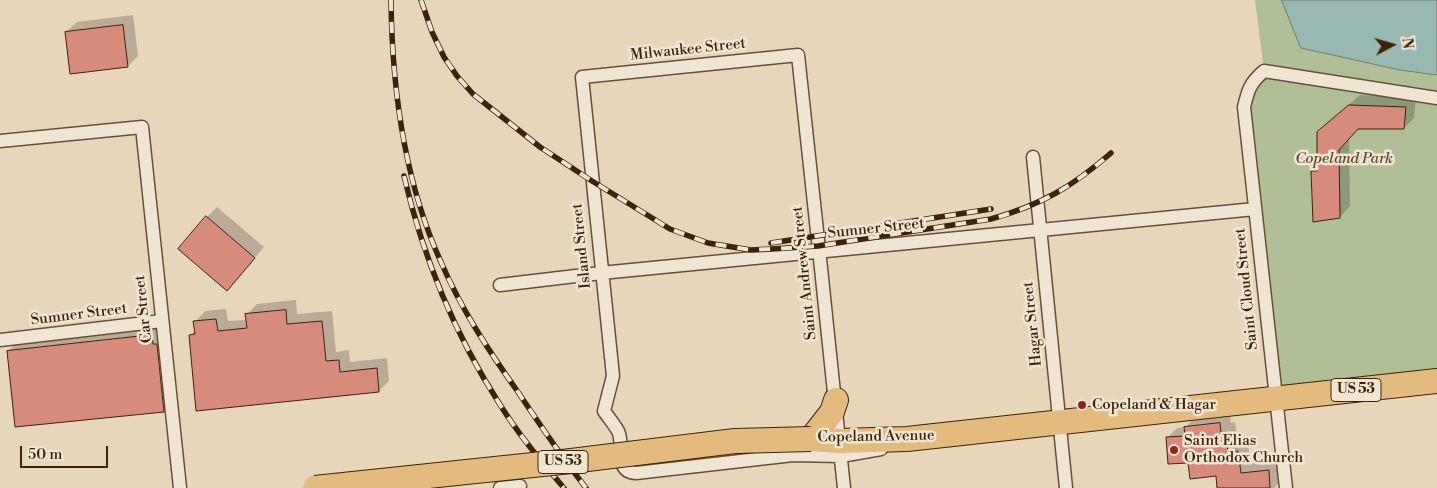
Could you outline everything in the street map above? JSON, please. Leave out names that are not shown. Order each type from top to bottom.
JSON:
[{"type":"highway","name":"Copeland Avenue","points":[[315,488],[735,442],[811,439],[840,448],[1437,381]]},
{"type":"highway","points":[[811,439],[832,412],[836,400]]},
{"type":"street","name":"Milwaukee Street","points":[[582,77],[798,55]]},
{"type":"street","name":"Saint Andrew Street","points":[[798,55],[844,488]]},
{"type":"street","name":"Saint Cloud Street","points":[[1286,488],[1244,107],[1249,87],[1264,72],[1437,98]]},
{"type":"street","name":"Island Street","points":[[582,77],[613,376],[604,411],[619,432],[622,463],[630,473],[840,448]]},
{"type":"street","name":"Car Street","points":[[0,141],[142,127],[180,488]]},
{"type":"street","name":"Hagar Street","points":[[1033,158],[1066,488]]},
{"type":"street","name":"Sumner Street","points":[[500,285],[601,273],[1255,208]]},
{"type":"street","name":"Sumner Street","points":[[0,340],[162,322]]},
{"type":"street","points":[[500,488],[520,486]]},
{"type":"green space","name":"Copeland Park","points":[[1255,0],[1282,0],[1301,48],[1400,70],[1437,75],[1437,381],[1276,398],[1244,107],[1264,71]]},
{"type":"water","points":[[1282,0],[1437,0],[1437,75],[1400,70],[1301,48]]},
{"type":"building","points":[[123,25],[128,67],[70,74],[65,32]]},
{"type":"building","points":[[1349,105],[1406,107],[1404,129],[1358,129],[1339,150],[1340,218],[1313,222],[1311,171],[1317,171],[1317,132]]},
{"type":"building","points":[[206,216],[255,258],[227,291],[178,249]]},
{"type":"building","points":[[286,310],[287,324],[322,321],[326,361],[339,360],[340,372],[377,368],[379,392],[196,411],[189,335],[195,334],[193,321],[216,319],[218,331],[247,328],[245,314]]},
{"type":"building","points":[[152,335],[153,344],[157,344],[164,412],[15,427],[7,351]]},
{"type":"building","points":[[1220,423],[1221,432],[1226,432],[1228,452],[1238,451],[1241,473],[1269,470],[1270,488],[1217,488],[1216,476],[1190,479],[1188,463],[1168,464],[1166,437],[1185,436],[1184,427]]},
{"type":"railway","points":[[391,0],[394,67],[402,134],[409,167],[428,231],[457,296],[476,329],[543,429],[586,488]]},
{"type":"railway","points":[[421,0],[432,32],[444,57],[473,94],[540,147],[592,181],[670,229],[708,243],[751,250],[818,246],[991,219],[1025,208],[1055,194],[1083,176],[1111,153]]},
{"type":"railway","points":[[404,176],[421,236],[454,322],[483,376],[514,426],[564,488]]},
{"type":"railway","points":[[771,243],[991,209]]},
{"type":"place","name":"Copeland & Hagar","points":[[1082,405]]},
{"type":"place","name":"Saint Elias Orthodox Church","points":[[1174,450]]}]
